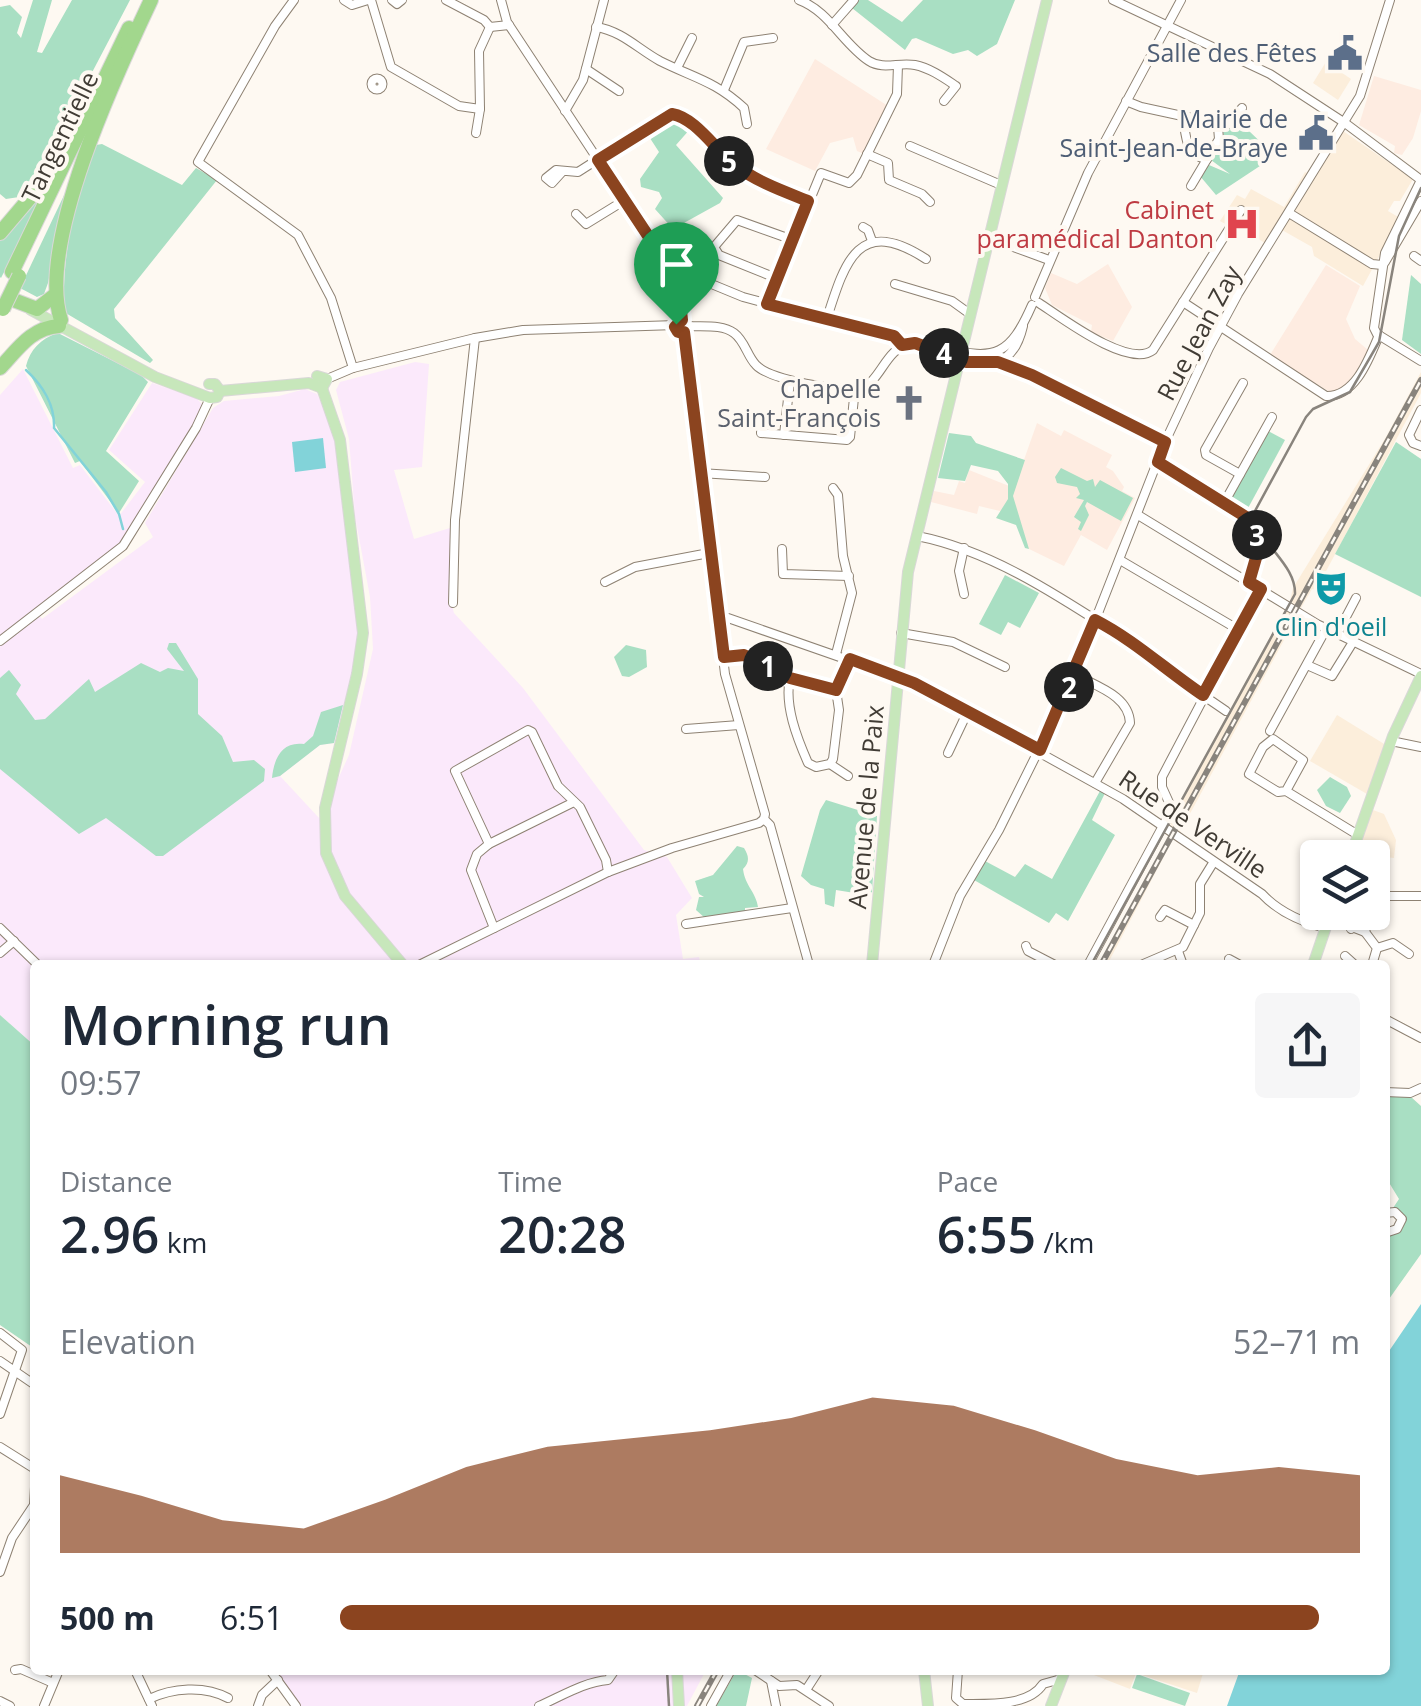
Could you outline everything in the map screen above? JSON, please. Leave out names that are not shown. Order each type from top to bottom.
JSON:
[{"type":"highway","points":[[32,333],[17,303],[15,274],[142,0]]},
{"type":"highway","points":[[0,368],[32,333],[60,323],[54,295],[78,171],[151,0]]},
{"type":"highway","name":"Tangentielle","points":[[15,274],[142,18]]},
{"type":"highway","points":[[0,234],[51,174],[105,77]]},
{"type":"highway","points":[[17,303],[54,295]]},
{"type":"main road","name":"Avenue de la Paix","points":[[872,960],[908,572],[1047,0]]},
{"type":"main road","points":[[17,303],[155,377],[212,392],[320,382],[340,440],[363,633],[325,808],[326,848],[340,889],[399,960]]},
{"type":"main road","points":[[1356,840],[1391,742],[1421,675]]},
{"type":"main road","points":[[1315,960],[1324,930]]},
{"type":"main road","points":[[677,1675],[679,1706]]},
{"type":"main road","points":[[923,1675],[926,1706]]},
{"type":"main road","points":[[1043,1706],[1063,1675]]},
{"type":"main road","points":[[1051,1706],[1063,1675]]},
{"type":"street","points":[[294,0],[275,26],[198,162],[298,235],[331,298],[354,368]]},
{"type":"street","points":[[344,0],[352,5],[369,0],[396,72],[459,106],[480,109]]},
{"type":"street","points":[[392,0],[397,4],[402,0]]},
{"type":"street","points":[[446,0],[490,27]]},
{"type":"street","points":[[502,0],[509,25],[666,263],[682,277],[692,276],[743,298],[894,336],[902,343],[960,356],[1001,358],[1165,442]]},
{"type":"street","points":[[565,111],[573,102],[586,69],[604,0]]},
{"type":"street","points":[[799,0],[870,62],[915,65],[956,86],[944,101]]},
{"type":"street","points":[[832,25],[854,0]]},
{"type":"street","points":[[1113,0],[1270,74],[1345,122],[1421,180],[1385,253],[1377,334],[1352,386],[1340,395],[1326,396],[1183,302]]},
{"type":"street","points":[[1001,358],[1016,347],[1088,172],[1180,0]]},
{"type":"street","name":"Rue Jean Zay","points":[[935,960],[960,896],[999,830],[1074,674],[1165,442],[1220,326],[1366,81],[1390,0]]},
{"type":"street","points":[[490,27],[509,25]]},
{"type":"street","points":[[476,132],[480,109],[478,50],[490,27]]},
{"type":"street","points":[[596,27],[623,35],[676,68],[724,90],[744,108],[747,124]]},
{"type":"street","points":[[676,68],[692,38]]},
{"type":"street","points":[[724,90],[744,42],[773,38]]},
{"type":"street","points":[[767,304],[818,178],[826,172],[851,182],[897,94],[898,65]]},
{"type":"street","points":[[586,69],[618,91]]},
{"type":"street","points":[[382,82],[396,72]]},
{"type":"street","points":[[1126,101],[1218,127],[1229,124],[1242,108]]},
{"type":"street","points":[[562,172],[578,172],[667,115],[679,114],[738,168],[808,201]]},
{"type":"street","points":[[1183,117],[1188,149],[1207,160]]},
{"type":"street","points":[[1192,186],[1220,139],[1218,127]]},
{"type":"street","points":[[910,146],[1002,185]]},
{"type":"street","points":[[867,154],[888,163],[889,180],[922,194],[930,202]]},
{"type":"street","points":[[576,214],[583,228],[624,200]]},
{"type":"street","points":[[1382,265],[1421,201]]},
{"type":"street","points":[[1035,302],[1092,337],[1139,356],[1153,350],[1241,210]]},
{"type":"street","points":[[1289,213],[1372,264],[1382,265]]},
{"type":"street","points":[[776,278],[719,255],[714,248],[742,219],[792,240]]},
{"type":"street","points":[[863,227],[872,242]]},
{"type":"street","points":[[989,238],[1049,260]]},
{"type":"street","points":[[827,318],[846,263],[860,247],[872,242],[892,242],[926,259]]},
{"type":"street","points":[[426,960],[608,872],[672,848],[759,824],[764,819],[739,725],[718,618],[678,284],[682,277]]},
{"type":"street","points":[[895,284],[952,301],[970,314]]},
{"type":"street","points":[[320,382],[354,368],[523,330],[683,326],[733,332],[761,370],[790,381],[855,388],[870,382],[902,343]]},
{"type":"street","points":[[1377,334],[1421,361]]},
{"type":"street","points":[[454,603],[455,520],[475,338]]},
{"type":"street","points":[[784,435],[790,381]]},
{"type":"street","points":[[1240,474],[1206,455],[1204,450],[1243,383]]},
{"type":"street","points":[[762,416],[761,434],[849,439],[855,388]]},
{"type":"street","points":[[0,641],[124,546],[196,428],[212,392]]},
{"type":"street","points":[[1421,410],[1408,435],[1421,446]]},
{"type":"street","points":[[1224,503],[1272,418]]},
{"type":"street","points":[[1158,462],[1246,517],[1260,541],[1249,582]]},
{"type":"street","points":[[700,473],[765,477]]},
{"type":"street","points":[[833,488],[838,495],[843,556],[852,593],[836,654]]},
{"type":"street","points":[[1138,515],[1326,629],[1421,675]]},
{"type":"street","points":[[917,536],[964,548],[999,565],[1144,650],[1152,661],[1226,711]]},
{"type":"street","points":[[964,548],[960,571],[964,594]]},
{"type":"street","points":[[782,549],[783,574],[849,576]]},
{"type":"street","points":[[606,582],[635,567],[709,553]]},
{"type":"street","points":[[1120,560],[1238,630]]},
{"type":"street","points":[[1091,960],[1172,806],[1161,780],[1261,589]]},
{"type":"street","points":[[1337,634],[1356,598]]},
{"type":"street","name":"Rue de Verville","points":[[718,618],[728,618],[898,676],[1096,783],[1300,921]]},
{"type":"street","points":[[1326,629],[1249,774],[1278,792],[1286,791],[1358,835]]},
{"type":"street","points":[[901,634],[953,642],[1006,667]]},
{"type":"street","points":[[1307,665],[1332,676],[1353,642]]},
{"type":"street","points":[[724,657],[744,655],[790,678],[836,690]]},
{"type":"street","points":[[830,764],[839,710],[836,690],[850,659]]},
{"type":"street","points":[[1074,674],[1121,700],[1130,714],[1130,722],[1096,783]]},
{"type":"street","points":[[790,678],[790,706],[806,759],[816,767],[830,764],[848,776]]},
{"type":"street","points":[[948,753],[967,713]]},
{"type":"street","points":[[686,729],[739,725]]},
{"type":"street","points":[[489,844],[456,771],[528,730],[558,786],[574,802],[606,860],[608,872]]},
{"type":"street","points":[[1271,735],[1303,760],[1286,791]]},
{"type":"street","points":[[1391,742],[1421,747]]},
{"type":"street","points":[[494,928],[472,870],[477,854],[489,844],[574,802]]},
{"type":"street","points":[[764,819],[770,825],[808,960]]},
{"type":"street","points":[[1147,960],[1184,946],[1201,908],[1200,884],[1213,863]]},
{"type":"street","points":[[1390,896],[1421,896]]},
{"type":"street","points":[[692,921],[792,908]]},
{"type":"street","points":[[1160,917],[1165,910],[1194,925]]},
{"type":"street","points":[[0,928],[33,960]]},
{"type":"street","points":[[1361,930],[1377,948]]},
{"type":"street","points":[[0,953],[14,942]]},
{"type":"street","points":[[1377,948],[1393,943],[1408,954]]},
{"type":"street","points":[[1026,946],[1045,960]]},
{"type":"street","points":[[1373,960],[1377,948]]},
{"type":"street","points":[[1178,951],[1181,960]]},
{"type":"street","points":[[1346,956],[1350,960]]},
{"type":"street","points":[[1390,1022],[1421,1038]]},
{"type":"street","points":[[1390,1092],[1410,1094],[1421,1088]]},
{"type":"street","points":[[1390,1213],[1398,1214],[1402,1224],[1397,1230],[1390,1229]]},
{"type":"street","points":[[0,1333],[22,1349],[0,1414]]},
{"type":"street","points":[[0,1361],[30,1382]]},
{"type":"street","points":[[0,1447],[30,1466]]},
{"type":"street","points":[[0,1572],[12,1538],[30,1512]]},
{"type":"street","points":[[16,1670],[30,1673]]},
{"type":"street","points":[[35,1675],[53,1683]]},
{"type":"street","points":[[44,1706],[57,1675]]},
{"type":"street","points":[[137,1675],[150,1702],[176,1689],[228,1698]]},
{"type":"street","points":[[274,1675],[296,1706]]},
{"type":"street","points":[[539,1706],[588,1682],[608,1680],[611,1675]]},
{"type":"street","points":[[711,1706],[728,1675]]},
{"type":"street","points":[[762,1675],[782,1686],[798,1685],[829,1706]]},
{"type":"street","points":[[806,1690],[816,1675]]},
{"type":"street","points":[[958,1675],[956,1698],[963,1704],[1015,1704],[1034,1697],[1043,1684],[1063,1675]]},
{"type":"street","points":[[258,1706],[262,1695],[278,1680]]},
{"type":"street","points":[[771,1681],[776,1706]]},
{"type":"street","points":[[0,1701],[10,1706]]},
{"type":"shaded area","points":[[815,59],[888,106],[864,154],[857,151],[853,137],[830,143],[815,171],[766,149]]},
{"type":"shaded area","points":[[1326,62],[1351,79],[1338,100],[1313,83]]},
{"type":"shaded area","points":[[1374,76],[1421,90],[1421,111],[1413,138],[1402,155],[1394,153],[1395,146],[1359,125]]},
{"type":"shaded area","points":[[1343,131],[1413,179],[1400,201],[1394,201],[1388,211],[1400,218],[1363,286],[1314,256],[1312,247],[1282,230],[1265,243],[1232,223],[1229,226],[1220,221],[1237,195],[1245,199],[1251,189],[1284,207],[1305,172],[1314,176]]},
{"type":"shaded area","points":[[1108,264],[1132,307],[1113,341],[1091,332],[1092,325],[1052,305],[1045,288],[1051,273],[1077,284]]},
{"type":"shaded area","points":[[1326,265],[1360,286],[1346,319],[1355,339],[1368,350],[1344,390],[1330,392],[1270,355]]},
{"type":"shaded area","points":[[415,362],[429,364],[422,467],[394,470],[414,539],[450,528],[454,613],[523,688],[644,850],[667,857],[692,898],[676,915],[683,959],[700,960],[30,960],[30,1042],[0,1015],[0,395],[23,369],[73,468],[80,465],[119,516],[145,482],[109,450],[152,383],[196,398],[204,406],[118,548],[35,609],[42,619],[153,537],[145,523],[213,408],[224,401],[279,396],[305,389],[317,394],[336,434],[360,627],[358,650],[334,743],[320,745],[280,776],[320,819],[349,755],[373,649],[349,439],[336,390],[340,382]]},
{"type":"shaded area","points":[[1421,372],[1421,393],[1316,590],[1312,589],[1301,608],[1290,601],[1293,588],[1386,437]]},
{"type":"shaded area","points":[[1037,423],[1061,436],[1064,430],[1112,455],[1106,467],[1124,487],[1122,491],[1135,498],[1107,550],[1081,535],[1064,566],[1027,548],[1011,495],[1004,512],[979,506],[977,514],[931,502],[934,491],[954,495],[959,481],[965,483],[969,470],[1014,488]]},
{"type":"shaded area","points":[[1286,608],[1297,616],[1179,834],[1169,822]]},
{"type":"shaded area","points":[[1337,715],[1394,750],[1373,810],[1384,814],[1396,840],[1394,858],[1390,858],[1390,840],[1361,840],[1369,815],[1361,811],[1367,794],[1310,761]]},
{"type":"shaded area","points":[[1169,837],[1173,839],[1110,960],[1102,960]]},
{"type":"shaded area","points":[[277,1675],[703,1675],[687,1706],[299,1706]]},
{"type":"shaded area","points":[[1094,1675],[1135,1675],[1130,1689]]},
{"type":"shaded area","points":[[1142,1675],[1202,1675],[1197,1693]]},
{"type":"green space","points":[[33,0],[52,0],[37,52],[42,53],[72,0],[130,0],[54,145],[19,197],[6,199],[0,194],[0,7],[10,5],[22,17],[17,33],[21,38]]},
{"type":"green space","points":[[859,0],[868,0],[902,22],[923,0],[1015,0],[997,44],[977,56],[968,50],[953,54],[916,38],[905,50],[852,8]]},
{"type":"green space","points":[[680,117],[691,128],[676,145],[723,198],[673,229],[655,209],[662,198],[659,192],[641,187],[640,179],[659,152],[646,132],[668,118]]},
{"type":"green space","points":[[1226,128],[1249,131],[1271,152],[1272,158],[1216,195],[1200,176],[1209,165],[1230,174],[1211,160]]},
{"type":"green space","points":[[102,144],[182,185],[196,168],[217,180],[114,309],[115,318],[153,360],[150,363],[64,312],[71,227],[88,165],[96,145]]},
{"type":"green space","points":[[51,180],[1,278],[0,237]]},
{"type":"green space","points":[[67,189],[48,283],[44,294],[37,297],[20,288]]},
{"type":"green space","points":[[1411,275],[1421,284],[1421,354],[1402,340]]},
{"type":"green space","points":[[58,333],[148,382],[106,451],[139,481],[119,513],[80,461],[75,463],[26,366],[37,345]]},
{"type":"green space","points":[[1268,431],[1285,440],[1247,510],[1230,500]]},
{"type":"green space","points":[[949,433],[971,436],[976,443],[1025,460],[1013,496],[1029,549],[1025,548],[1016,525],[996,518],[1008,499],[1008,484],[998,471],[971,465],[965,481],[938,478]]},
{"type":"green space","points":[[1396,442],[1421,459],[1421,597],[1335,554]]},
{"type":"green space","points":[[1061,468],[1087,481],[1093,479],[1095,487],[1100,480],[1133,498],[1121,521],[1087,502],[1089,515],[1081,531],[1078,529],[1081,522],[1074,517],[1084,500],[1076,498],[1080,494],[1077,487],[1057,483],[1055,477]]},
{"type":"green space","points":[[1005,575],[1039,593],[1020,628],[1008,622],[1001,635],[979,624]]},
{"type":"green space","points":[[169,643],[176,643],[198,679],[198,714],[222,736],[233,762],[254,760],[265,769],[264,781],[163,856],[156,856],[106,818],[79,834],[0,769],[0,678],[9,670],[21,685],[16,694],[35,720],[45,719],[89,679],[95,692],[141,663],[160,672],[168,668],[184,671],[167,649]]},
{"type":"green space","points":[[626,645],[646,650],[647,667],[629,677],[622,676],[614,657]]},
{"type":"green space","points":[[343,705],[334,743],[320,745],[272,778],[280,752],[290,745],[304,744],[313,736],[321,712]]},
{"type":"green space","points":[[1330,777],[1347,787],[1351,796],[1340,813],[1326,806],[1317,790]]},
{"type":"green space","points":[[1100,791],[1105,793],[1092,820],[1115,835],[1068,921],[1056,913],[1049,923],[974,880],[985,861],[1015,877],[1025,864],[1052,879]]},
{"type":"green space","points":[[826,800],[877,816],[872,892],[867,895],[836,890],[834,907],[825,904],[824,889],[801,876]]},
{"type":"green space","points":[[737,846],[747,854],[744,875],[758,907],[705,918],[696,910],[699,897],[704,897],[695,881],[713,875]]},
{"type":"green space","points":[[0,1015],[30,1042],[30,1346],[0,1325]]},
{"type":"green space","points":[[1390,1097],[1411,1097],[1421,1106],[1421,1254],[1390,1298],[1390,1235],[1402,1230],[1403,1223],[1393,1208],[1399,1199],[1390,1184]]},
{"type":"green space","points":[[734,1675],[752,1678],[746,1706],[716,1706]]},
{"type":"green space","points":[[1140,1675],[1190,1693],[1185,1706],[1132,1688]]},
{"type":"water","points":[[323,438],[326,468],[295,472],[292,442]]},
{"type":"water","points":[[1421,1304],[1421,1706],[1227,1706],[1238,1675],[1390,1675],[1390,1350]]},
{"type":"waterway","points":[[26,370],[47,396],[54,428],[106,492],[123,529]]},
{"type":"tram line","points":[[1094,960],[1295,594],[1289,572],[1261,533],[1255,511],[1306,417],[1313,409],[1350,392],[1379,342],[1399,236],[1421,188]]},
{"type":"tram line","points":[[667,1675],[669,1706]]},
{"type":"railway","points":[[1104,960],[1421,380]]},
{"type":"railway","points":[[697,1706],[714,1675]]},
{"type":"place","name":"Salle des Fêtes","points":[[1345,53]]},
{"type":"place","name":"Mairie de Saint-Jean-de-Braye","points":[[1316,133]]},
{"type":"place","name":"Cabinet paramédical Danton","points":[[1242,224]]},
{"type":"place","name":"Chapelle Saint-François","points":[[909,403]]},
{"type":"place","name":"Clin d'oeil","points":[[1331,588]]},
{"type":"route","points":[[672,114],[679,114],[753,178],[808,201],[767,304],[894,336],[902,345],[915,343],[967,362],[998,362],[1071,392],[1165,442],[1158,462],[1250,520],[1260,544],[1249,582],[1261,589],[1203,695],[1152,661],[1144,650],[1095,620],[1040,750],[914,683],[850,659],[836,690],[790,678],[744,655],[724,657],[684,332],[676,329],[676,324],[682,320],[678,284],[682,277],[666,263],[598,160],[672,114]]}]
